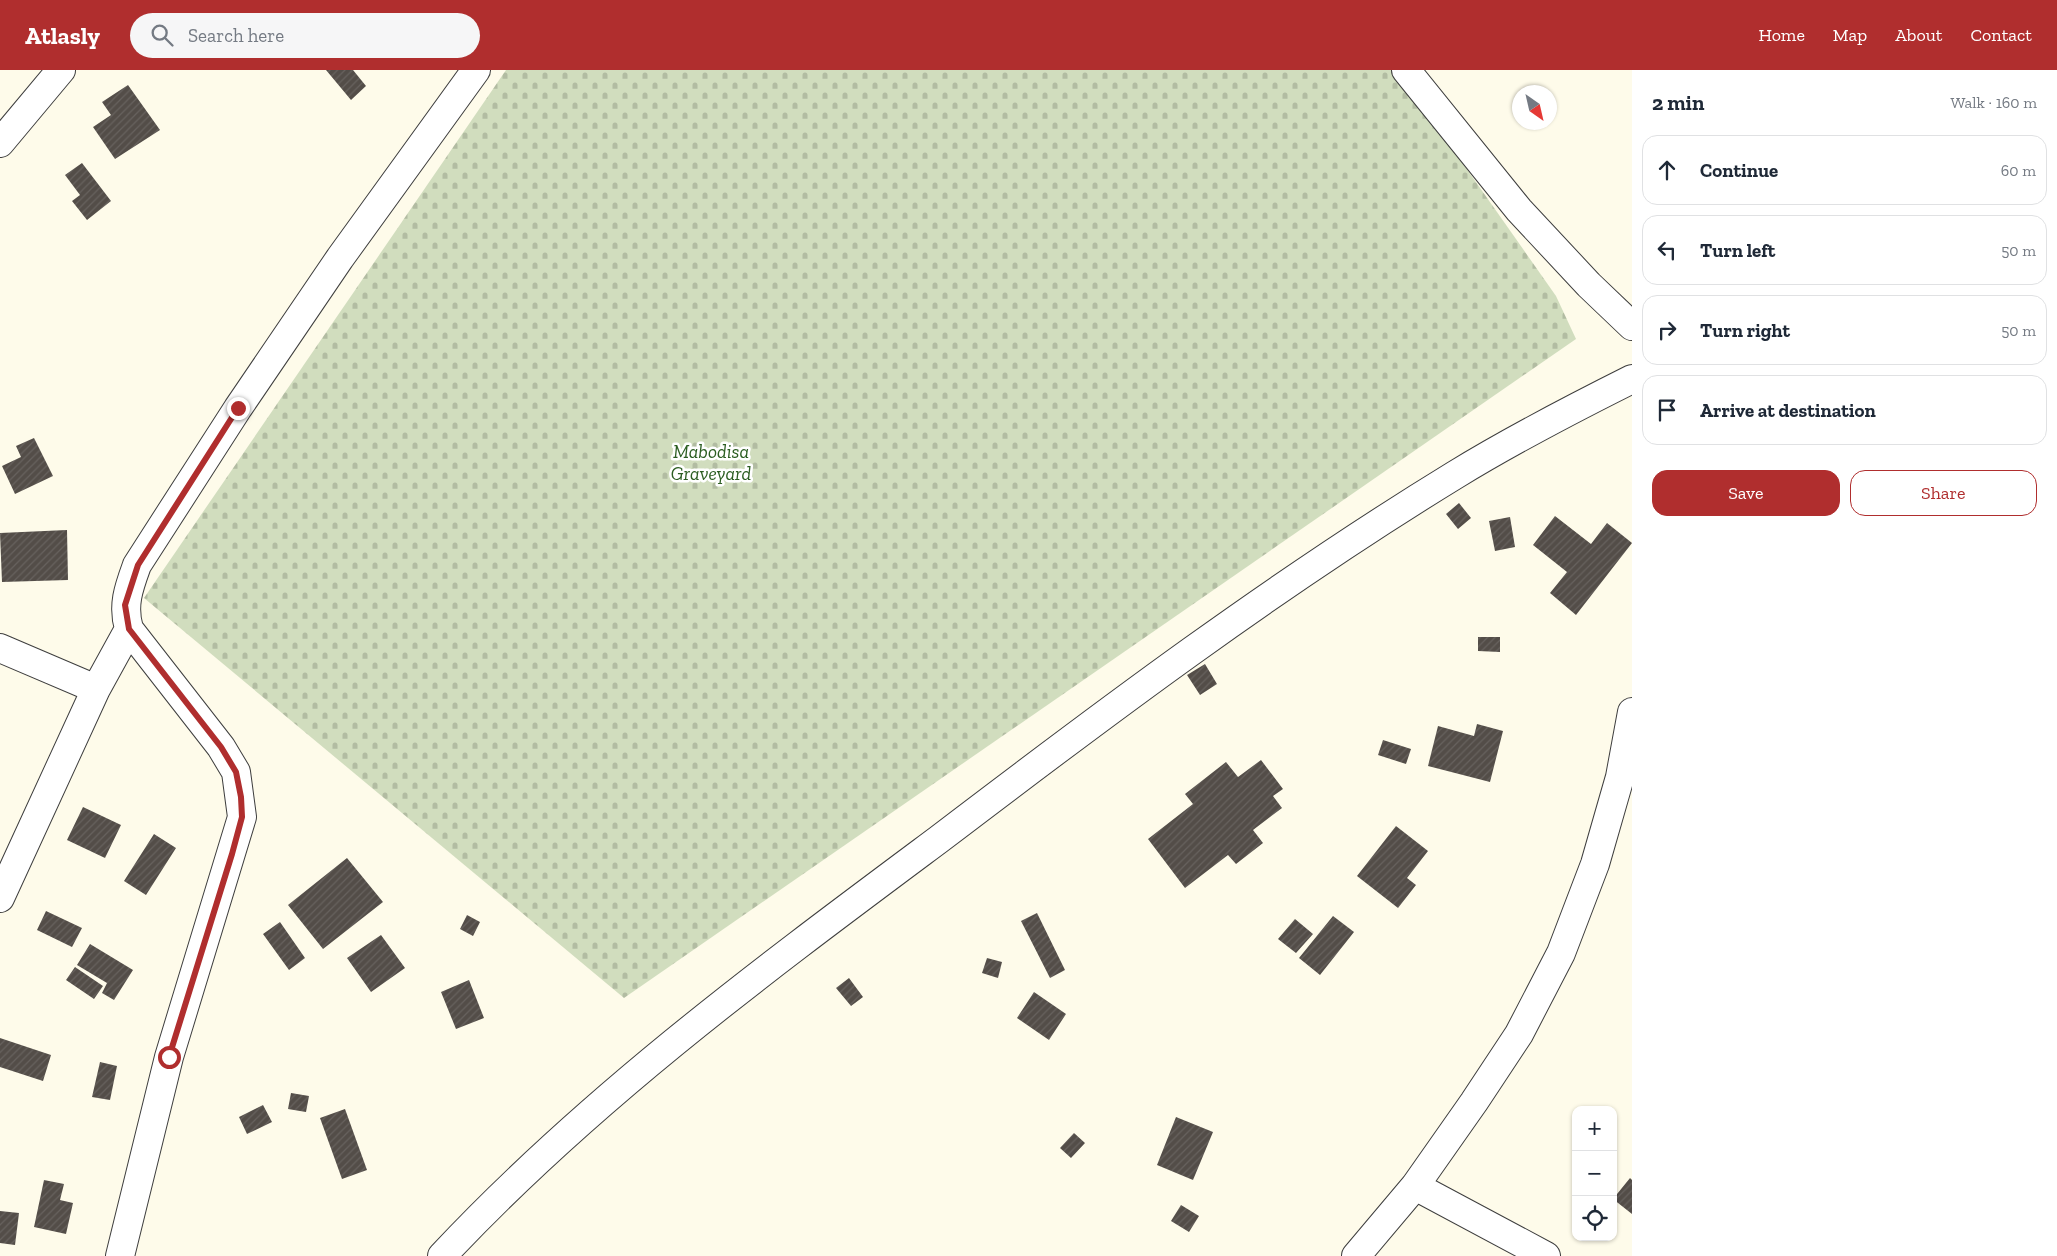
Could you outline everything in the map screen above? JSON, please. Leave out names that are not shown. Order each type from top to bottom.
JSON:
[{"type":"street","points":[[0,143],[61,70]]},
{"type":"street","points":[[120,1256],[169,1057],[242,817],[236,772],[221,747],[129,629],[125,605],[138,565],[238,408],[340,258],[476,70]]},
{"type":"street","points":[[1406,70],[1519,210],[1589,285],[1632,326]]},
{"type":"street","points":[[442,1256],[536,1162],[665,1049],[763,971],[1142,686],[1331,553],[1457,473],[1572,409],[1632,379]]},
{"type":"street","points":[[0,898],[96,689],[129,629]]},
{"type":"street","points":[[0,648],[96,689]]},
{"type":"street","points":[[1356,1256],[1415,1186],[1519,1034],[1560,953],[1596,864],[1620,777],[1632,712]]},
{"type":"street","points":[[1415,1186],[1546,1256]]},
{"type":"green space","name":"Mabodisa Graveyard","points":[[506,70],[1397,70],[1556,296],[1576,339],[624,998],[144,598]]},
{"type":"building","points":[[326,70],[353,70],[366,86],[351,100]]},
{"type":"building","points":[[128,85],[160,130],[115,159],[93,127],[111,115],[102,102]]},
{"type":"building","points":[[82,163],[111,201],[87,220],[72,201],[80,195],[65,175]]},
{"type":"building","points":[[34,438],[53,476],[15,494],[2,466],[21,457],[16,446]]},
{"type":"building","points":[[1459,503],[1471,518],[1458,529],[1446,514]]},
{"type":"building","points":[[1555,516],[1591,544],[1607,523],[1632,543],[1576,615],[1550,593],[1567,572],[1533,545]]},
{"type":"building","points":[[1510,517],[1515,547],[1495,551],[1489,521]]},
{"type":"building","points":[[67,530],[68,580],[2,582],[0,533]]},
{"type":"building","points":[[1478,637],[1500,637],[1500,652],[1478,651]]},
{"type":"building","points":[[1205,664],[1217,684],[1200,695],[1187,675]]},
{"type":"building","points":[[1477,724],[1503,731],[1490,782],[1428,766],[1438,726],[1474,736]]},
{"type":"building","points":[[1383,740],[1411,749],[1406,764],[1378,755]]},
{"type":"building","points":[[1261,760],[1283,789],[1273,796],[1282,808],[1253,830],[1263,843],[1236,864],[1228,855],[1185,888],[1148,839],[1193,804],[1185,794],[1226,762],[1238,777]]},
{"type":"building","points":[[83,807],[121,825],[105,858],[67,840]]},
{"type":"building","points":[[1396,826],[1428,851],[1407,878],[1416,885],[1398,908],[1357,876]]},
{"type":"building","points":[[154,834],[176,848],[146,895],[124,881]]},
{"type":"building","points":[[347,858],[383,902],[323,949],[288,905]]},
{"type":"building","points":[[46,911],[82,928],[72,947],[37,930]]},
{"type":"building","points":[[1037,913],[1065,970],[1050,978],[1021,921]]},
{"type":"building","points":[[467,915],[480,922],[473,936],[460,929]]},
{"type":"building","points":[[1333,916],[1354,932],[1320,975],[1299,958]]},
{"type":"building","points":[[1295,919],[1313,934],[1296,953],[1278,939]]},
{"type":"building","points":[[280,922],[305,958],[289,970],[263,934]]},
{"type":"building","points":[[381,935],[405,968],[371,992],[347,958]]},
{"type":"building","points":[[90,944],[133,970],[114,1000],[102,993],[107,983],[77,965]]},
{"type":"building","points":[[987,958],[1002,962],[998,978],[982,973]]},
{"type":"building","points":[[75,967],[103,986],[94,999],[66,980]]},
{"type":"building","points":[[849,978],[863,997],[851,1006],[836,988]]},
{"type":"building","points":[[469,980],[484,1018],[456,1029],[441,992]]},
{"type":"building","points":[[1034,992],[1066,1014],[1049,1040],[1017,1018]]},
{"type":"building","points":[[0,1038],[51,1055],[43,1081],[0,1067]]},
{"type":"building","points":[[100,1062],[117,1066],[110,1100],[92,1097]]},
{"type":"building","points":[[291,1093],[309,1096],[306,1112],[288,1109]]},
{"type":"building","points":[[263,1105],[272,1122],[247,1134],[239,1117]]},
{"type":"building","points":[[345,1109],[367,1170],[342,1179],[320,1118]]},
{"type":"building","points":[[1176,1117],[1213,1132],[1193,1180],[1157,1165]]},
{"type":"building","points":[[1074,1133],[1085,1143],[1071,1158],[1060,1148]]},
{"type":"building","points":[[1630,1178],[1632,1180],[1632,1214],[1617,1202],[1617,1194]]},
{"type":"building","points":[[44,1180],[64,1184],[60,1200],[73,1203],[66,1234],[34,1227]]},
{"type":"building","points":[[1181,1205],[1199,1216],[1189,1232],[1171,1221]]},
{"type":"building","points":[[0,1211],[19,1213],[15,1245],[0,1243]]},
{"type":"route","points":[[169,1057],[232,854],[242,817],[241,797],[236,772],[221,747],[129,629],[125,617],[125,605],[138,565],[238,408]]}]
